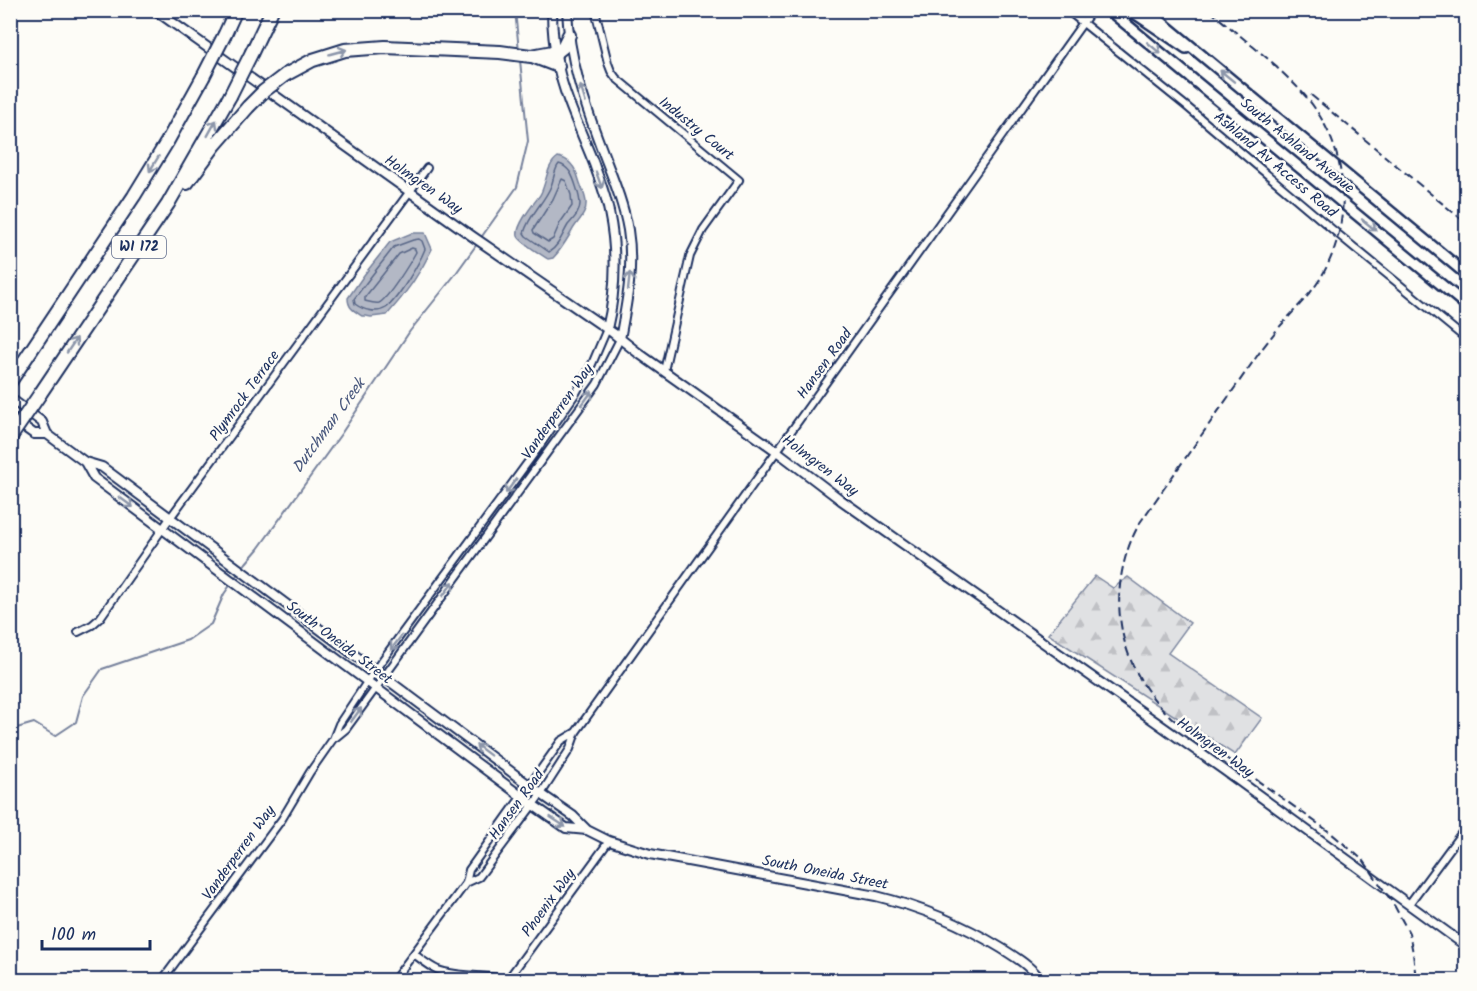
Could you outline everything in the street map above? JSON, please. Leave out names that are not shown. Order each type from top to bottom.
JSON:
[{"type":"highway","points":[[222,31],[227,10]]},
{"type":"highway","name":"WI 172","points":[[13,378],[134,196],[167,142],[204,74],[222,31],[236,10]]},
{"type":"highway","name":"WI 172","points":[[10,438],[168,204],[230,96],[272,10]]},
{"type":"highway","points":[[531,56],[556,52],[563,47],[569,35]]},
{"type":"highway","points":[[168,204],[193,176],[215,145],[264,91],[285,75],[313,60],[345,50],[385,47],[500,52],[531,56],[558,66]]},
{"type":"main road","name":"South Ashland Avenue","points":[[1109,10],[1467,305]]},
{"type":"main road","points":[[1130,10],[1182,47],[1199,53]]},
{"type":"main road","name":"South Ashland Avenue","points":[[1147,10],[1467,273]]},
{"type":"street","name":"Holmgren Way","points":[[155,10],[472,236],[607,329],[841,500],[1467,946]]},
{"type":"street","name":"Vanderperren Way","points":[[163,980],[282,819],[333,739],[339,724],[375,670],[569,402],[592,364],[607,329],[613,305],[614,288],[614,247],[609,211],[558,66],[552,10]]},
{"type":"street","name":"Vanderperren Way","points":[[333,739],[346,729],[597,384],[620,339],[631,261],[628,230],[623,206],[591,121],[573,63],[567,10]]},
{"type":"street","name":"Industry Court","points":[[595,10],[606,57],[616,78],[739,180],[703,230],[690,256],[664,371]]},
{"type":"street","name":"Ashland Av Access Road","points":[[1067,10],[1467,339]]},
{"type":"street","name":"Hansen Road","points":[[466,883],[479,877],[541,794],[570,749],[576,732],[1092,10]]},
{"type":"street","name":"Plymrock Terrace","points":[[78,633],[100,618],[170,518],[427,168]]},
{"type":"street","name":"South Oneida Street","points":[[10,398],[42,422],[47,434],[85,462],[102,467],[573,816],[587,830],[609,841],[655,855],[876,896],[926,910],[984,938],[1026,964],[1043,980]]},
{"type":"street","name":"South Oneida Street","points":[[10,417],[34,434],[47,434]]},
{"type":"street","name":"South Oneida Street","points":[[85,462],[94,478],[533,805],[566,828],[587,830]]},
{"type":"street","name":"Hansen Road","points":[[394,981],[466,883],[469,870],[561,741],[576,732]]},
{"type":"street","points":[[1409,904],[1467,827]]},
{"type":"street","name":"Phoenix Way","points":[[510,980],[609,841]]},
{"type":"street","points":[[414,954],[428,965],[448,973],[510,980]]},
{"type":"green space","points":[[1095,576],[1113,588],[1128,577],[1190,623],[1168,653],[1262,718],[1235,755],[1048,634]]},
{"type":"water","points":[[558,157],[569,162],[574,168],[585,196],[586,207],[561,249],[553,258],[548,259],[523,242],[518,232],[519,226],[540,195],[551,165]]},
{"type":"water","points":[[412,233],[425,233],[432,249],[412,284],[387,315],[362,316],[350,307],[348,298],[390,242]]},
{"type":"waterway","name":"Dutchman Creek","points":[[515,10],[519,51]]},
{"type":"waterway","name":"Dutchman Creek","points":[[480,239],[517,187],[528,141],[520,60]]},
{"type":"waterway","name":"Dutchman Creek","points":[[234,579],[341,434],[410,331],[477,244]]},
{"type":"waterway","name":"Dutchman Creek","points":[[10,730],[34,723],[55,736],[76,722],[83,696],[102,669],[188,640],[211,624],[231,584]]},
{"type":"railway","points":[[1209,10],[1279,68]]},
{"type":"railway","points":[[1272,63],[1296,85],[1311,103],[1327,130],[1335,150],[1341,172],[1343,194],[1338,237],[1330,259],[1316,285],[1262,349],[1139,524],[1128,549],[1122,574],[1119,599],[1121,624],[1126,648],[1136,671],[1148,692],[1165,711],[1184,728],[1331,833],[1364,861],[1394,905],[1409,933],[1416,980]]},
{"type":"railway","points":[[1311,95],[1466,223]]}]
